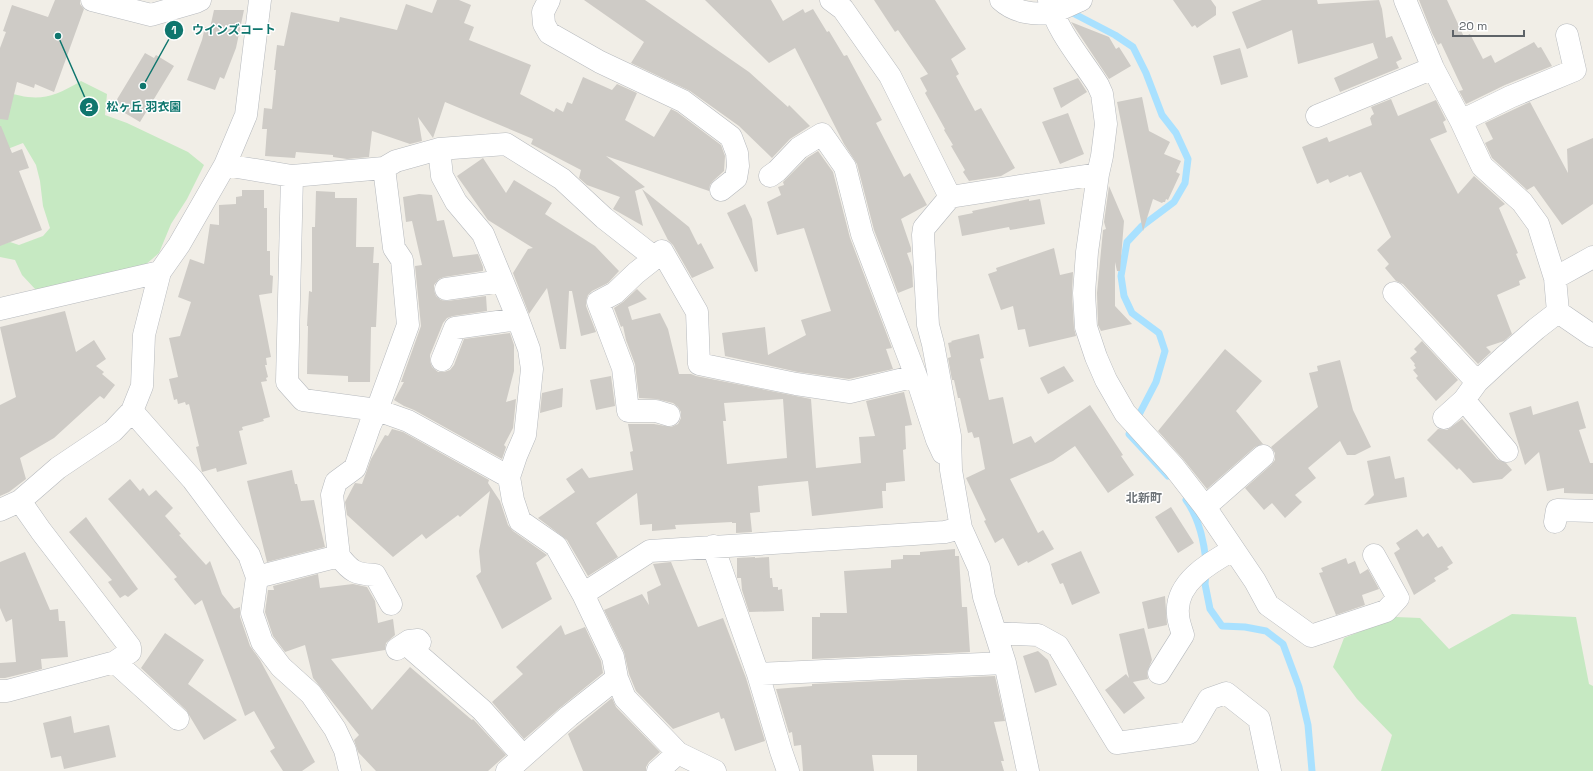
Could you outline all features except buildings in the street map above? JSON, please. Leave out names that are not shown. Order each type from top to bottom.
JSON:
[{"type":"street","points":[[94,0],[151,15],[200,0]]},
{"type":"street","points":[[0,510],[20,501],[58,468],[113,431],[132,411],[142,386],[144,335],[160,272],[179,245],[225,165],[246,115],[260,0]]},
{"type":"street","points":[[549,0],[543,12],[544,24],[549,33],[600,62],[683,101],[731,137],[737,152],[736,178],[721,190]]},
{"type":"street","points":[[831,0],[843,9],[890,76],[950,197]]},
{"type":"street","points":[[1001,0],[1018,10],[1035,14],[1051,6],[1081,0]]},
{"type":"street","points":[[1405,0],[1433,68],[1461,121],[1482,166],[1522,202],[1538,224],[1555,278],[1558,312]]},
{"type":"street","points":[[1051,6],[1066,37],[1098,85],[1102,94],[1106,124],[1087,252],[1084,293],[1086,327],[1093,349],[1106,380],[1125,413],[1174,467],[1205,507],[1255,581],[1268,604],[1311,636],[1386,611],[1398,598],[1374,555]]},
{"type":"street","points":[[1461,121],[1510,97],[1575,70],[1567,35]]},
{"type":"street","points":[[1317,116],[1433,68]]},
{"type":"street","points":[[770,176],[777,171],[798,148],[822,134],[845,167],[862,234],[916,376],[937,440],[951,470]]},
{"type":"street","points":[[225,165],[292,176],[384,168],[396,161],[440,149],[506,144],[562,179],[604,218],[658,254],[697,312],[699,364],[796,384],[850,392],[916,376]]},
{"type":"street","points":[[440,149],[442,176],[456,202],[482,234],[518,318],[529,349],[532,369],[525,435],[509,477],[513,500],[520,520],[556,546],[583,594],[613,657],[617,678],[625,698],[678,753],[715,771]]},
{"type":"street","points":[[384,168],[394,248],[402,260],[408,325],[355,468],[336,482],[332,495],[339,556],[348,568],[362,574],[375,575],[391,604]]},
{"type":"street","points":[[1028,771],[1005,663],[984,597],[979,568],[961,528],[951,470],[950,436],[933,344],[928,325],[923,235],[924,228],[950,197],[1098,174]]},
{"type":"street","points":[[292,176],[288,382],[304,400],[377,410],[408,421],[509,477]]},
{"type":"street","points":[[658,254],[615,292],[598,302],[623,368],[628,412],[656,411],[669,415]]},
{"type":"street","points":[[1555,278],[1593,257]]},
{"type":"street","points":[[0,309],[160,272]]},
{"type":"street","points":[[446,289],[502,281]]},
{"type":"street","points":[[1394,293],[1477,382]]},
{"type":"street","points":[[1558,312],[1593,336]]},
{"type":"street","points":[[1444,418],[1464,400],[1477,382],[1536,329],[1558,312]]},
{"type":"street","points":[[442,360],[455,328],[518,318]]},
{"type":"street","points":[[1464,400],[1507,451]]},
{"type":"street","points":[[132,411],[193,480],[249,556],[257,577],[252,613],[262,642],[281,667],[311,694],[331,723],[345,750],[350,771]]},
{"type":"street","points":[[1205,507],[1263,456]]},
{"type":"street","points":[[0,691],[7,691],[115,662],[130,652],[130,648],[40,531],[20,501]]},
{"type":"street","points":[[1555,522],[1557,510],[1593,511]]},
{"type":"street","points":[[583,594],[650,551],[945,532],[961,528]]},
{"type":"street","points":[[713,546],[758,674],[788,771]]},
{"type":"street","points":[[1159,673],[1183,635],[1178,613],[1180,594],[1189,581],[1218,558],[1233,550]]},
{"type":"street","points":[[257,577],[339,556]]},
{"type":"street","points":[[996,632],[1038,635],[1058,646],[1117,743],[1189,733],[1209,699],[1226,693],[1259,719],[1270,771]]},
{"type":"street","points":[[398,649],[408,641],[418,640],[420,642],[413,650],[482,710],[523,756]]},
{"type":"street","points":[[115,662],[178,719]]},
{"type":"street","points":[[758,674],[1005,663]]},
{"type":"street","points":[[507,771],[569,716],[617,678]]},
{"type":"street","points":[[658,771],[678,753]]},
{"type":"green space","points":[[81,81],[107,94],[105,115],[127,123],[188,152],[204,165],[187,199],[171,224],[159,253],[144,266],[36,290],[22,275],[15,260],[0,257],[0,245],[10,242],[19,245],[43,236],[50,228],[43,206],[40,181],[36,165],[23,143],[0,152],[0,90],[23,96],[42,97],[60,92]]},
{"type":"green space","points":[[1512,614],[1576,617],[1589,684],[1593,686],[1593,771],[1381,771],[1392,735],[1357,699],[1333,667],[1344,638],[1396,617],[1420,618],[1449,649]]},
{"type":"waterway","points":[[1067,10],[1115,35],[1133,47],[1146,73],[1162,115],[1176,133],[1188,159],[1185,183],[1174,202],[1142,226],[1127,242],[1121,276],[1124,296],[1132,313],[1159,333],[1165,351],[1156,382],[1129,434],[1168,476]]},
{"type":"waterway","points":[[1186,500],[1198,522],[1206,562]]},
{"type":"waterway","points":[[1206,572],[1205,584],[1210,609],[1222,626],[1245,627],[1266,631],[1283,644],[1299,687],[1308,725],[1312,771]]},
{"type":"place","name":"松ヶ丘 羽衣園","points":[[58,36]]},
{"type":"place","name":"ウインズコート","points":[[143,86]]},
{"type":"district","name":"北新町","points":[[1144,498]]}]
